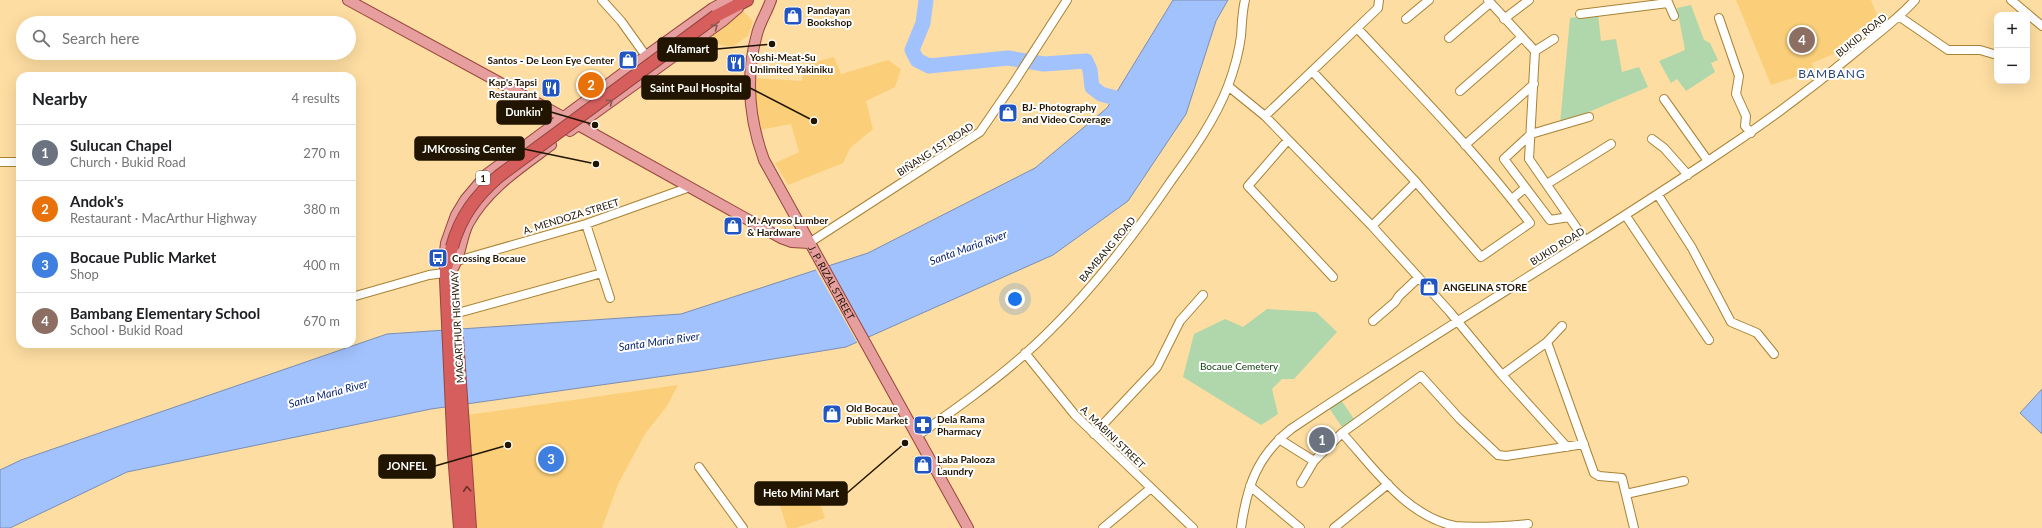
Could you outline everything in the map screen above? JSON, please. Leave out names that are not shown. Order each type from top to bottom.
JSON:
[{"type":"highway","name":"1","points":[[716,16],[731,0]]},
{"type":"highway","name":"1","points":[[451,264],[457,231],[470,206],[486,187],[498,176],[716,16],[746,0]]},
{"type":"highway","name":"MACARTHUR HIGHWAY","points":[[451,264],[451,317],[458,415],[470,528]]},
{"type":"highway","name":"MACARTHUR HIGHWAY","points":[[458,415],[460,528]]},
{"type":"main road","points":[[348,0],[563,117]]},
{"type":"main road","name":"MACARTHUR HIGHWAY","points":[[728,0],[714,8],[646,56],[487,174],[465,200],[456,215],[446,243],[444,260],[451,264],[468,225],[488,196],[518,169],[723,21],[746,0]]},
{"type":"main road","name":"J. P. RIZAL STREET","points":[[770,0],[757,33],[751,63],[750,94],[752,120],[764,160],[818,261],[968,528]]},
{"type":"main road","points":[[578,125],[781,238],[792,242],[809,243]]},
{"type":"street","points":[[602,0],[646,56]]},
{"type":"street","name":"BIÑANG 1ST ROAD","points":[[809,243],[980,132],[1067,0]]},
{"type":"street","name":"BAMBANG ROAD","points":[[917,436],[974,396],[1025,354],[1069,310],[1133,236],[1192,151],[1228,86],[1241,37],[1245,0]]},
{"type":"street","points":[[1265,116],[1378,8],[1379,0]]},
{"type":"street","points":[[1406,19],[1429,0]]},
{"type":"street","points":[[1504,19],[1529,0]]},
{"type":"street","name":"BUKID ROAD","points":[[1241,528],[1250,486],[1260,461],[1279,438],[1581,235],[1626,216],[1658,195],[1684,171],[1707,159],[1809,90],[1900,17],[1916,0]]},
{"type":"street","points":[[2011,0],[2042,26]]},
{"type":"street","points":[[1448,38],[1489,1],[1535,51],[1529,159],[1581,235]]},
{"type":"street","points":[[1580,14],[1668,1],[1674,16]]},
{"type":"street","points":[[1900,17],[1948,50],[1980,50],[1994,54]]},
{"type":"street","points":[[1719,18],[1739,76],[1736,94],[1746,116],[1749,130]]},
{"type":"street","points":[[1312,71],[1416,182],[1482,257],[1530,223],[1512,199],[1465,145],[1357,28]]},
{"type":"street","points":[[1460,91],[1522,37]]},
{"type":"street","points":[[1535,51],[1554,39]]},
{"type":"street","points":[[1465,145],[1534,84]]},
{"type":"street","points":[[1228,86],[1265,116],[1372,226],[1449,311],[1502,375],[1568,447]]},
{"type":"street","points":[[1664,99],[1707,159]]},
{"type":"street","points":[[1569,217],[1550,220],[1504,159],[1531,134],[1589,118]]},
{"type":"street","points":[[1652,139],[1664,148],[1684,171]]},
{"type":"street","points":[[1288,140],[1248,186],[1333,277]]},
{"type":"street","points":[[1547,184],[1611,144]]},
{"type":"street","points":[[0,162],[16,162]]},
{"type":"street","points":[[1372,226],[1416,182]]},
{"type":"street","name":"A. MENDOZA STREET","points":[[356,296],[429,275],[451,264],[586,224],[690,187]]},
{"type":"street","points":[[1512,199],[1525,188]]},
{"type":"street","points":[[1658,195],[1692,248],[1731,322],[1757,333],[1774,354]]},
{"type":"street","points":[[1626,216],[1709,340]]},
{"type":"street","points":[[586,224],[610,298]]},
{"type":"street","points":[[451,317],[602,273]]},
{"type":"street","points":[[1373,321],[1395,302],[1398,296],[1418,278]]},
{"type":"street","points":[[1094,434],[1157,367],[1180,321],[1203,295]]},
{"type":"street","points":[[1502,375],[1547,342],[1562,326]]},
{"type":"street","points":[[1547,342],[1594,473],[1599,476],[1622,478],[1634,528]]},
{"type":"street","name":"A. MABINI STREET","points":[[1025,354],[1075,415],[1193,528]]},
{"type":"street","points":[[1301,483],[1314,461],[1342,433],[1421,376],[1459,418],[1498,455],[1506,456],[1584,444]]},
{"type":"street","points":[[1342,433],[1388,484],[1418,510],[1436,520],[1456,527],[1478,528],[1528,524]]},
{"type":"street","points":[[1279,438],[1314,461]]},
{"type":"street","points":[[699,467],[743,528]]},
{"type":"street","points":[[1626,494],[1684,481]]},
{"type":"street","points":[[1334,528],[1388,484]]},
{"type":"street","points":[[1250,486],[1300,528]]},
{"type":"street","points":[[1103,528],[1151,488]]},
{"type":"shaded area","points":[[1736,0],[1871,0],[1878,18],[1850,35],[1853,46],[1812,63],[1814,71],[1771,85]]},
{"type":"shaded area","points":[[743,11],[753,21],[748,36],[732,47],[701,41]]},
{"type":"shaded area","points":[[834,57],[841,74],[888,60],[901,69],[895,87],[866,101],[873,129],[850,148],[843,163],[788,185],[775,163],[799,152],[791,124],[760,130],[757,119],[755,78],[802,81],[804,65]]},
{"type":"shaded area","points":[[678,385],[667,406],[645,434],[618,484],[602,528],[476,528],[467,415]]},
{"type":"shaded area","points":[[815,487],[825,518],[796,528],[787,528],[778,499]]},
{"type":"green space","points":[[1691,5],[1704,40],[1710,43],[1718,60],[1711,63],[1715,72],[1686,91],[1677,79],[1671,83],[1659,61],[1685,50],[1677,8]]},
{"type":"green space","points":[[1598,14],[1601,41],[1616,39],[1622,72],[1639,67],[1648,87],[1560,124],[1570,18]]},
{"type":"green space","name":"Bocaue Cemetery","points":[[1267,309],[1316,312],[1337,332],[1294,379],[1282,379],[1272,389],[1278,414],[1261,425],[1183,377],[1194,334],[1225,319],[1243,327]]},
{"type":"green space","points":[[1341,400],[1356,422],[1344,430],[1329,408]]},
{"type":"water","name":"Santa Maria River","points":[[1173,0],[1228,0],[1216,21],[1186,114],[1128,201],[1053,255],[846,347],[700,371],[431,409],[127,472],[10,528],[0,528],[0,470],[21,460],[346,348],[356,348],[356,345],[387,334],[681,314],[868,253],[1035,168],[1107,108]]},
{"type":"water","points":[[2042,389],[2042,434],[2020,413]]},
{"type":"pier","points":[[827,264],[869,339],[858,344],[815,268]]},
{"type":"waterway","points":[[926,0],[923,23],[912,50],[917,60],[929,66],[1008,58],[1044,64],[1086,61],[1090,70],[1092,87],[1101,94],[1133,103]]},
{"type":"place","name":"Pandayan Bookshop","points":[[793,16]]},
{"type":"place","name":"Bambang Elementary School","points":[[1802,40]]},
{"type":"place","name":"Alfamart","points":[[772,44]]},
{"type":"place","name":"Santos - De Leon Eye Center","points":[[628,60]]},
{"type":"place","name":"Yoshi-Meat-Su Unlimited Yakiniku","points":[[736,63]]},
{"type":"place","name":"Andok's","points":[[591,85]]},
{"type":"place","name":"Kap's Tapsi Restaurant","points":[[551,88]]},
{"type":"place","name":"BJ- Photography and Video Coverage","points":[[1008,113]]},
{"type":"place","name":"Saint Paul Hospital","points":[[814,121]]},
{"type":"place","name":"Dunkin'","points":[[595,125]]},
{"type":"place","name":"JMKrossing Center","points":[[596,164]]},
{"type":"place","name":"M. Ayroso Lumber & Hardware","points":[[733,226]]},
{"type":"place","name":"Crossing Bocaue","points":[[438,258]]},
{"type":"place","name":"ANGELINA STORE","points":[[1429,287]]},
{"type":"place","name":"Old Bocaue Public Market","points":[[832,414]]},
{"type":"place","name":"Dela Rama Pharmacy","points":[[923,425]]},
{"type":"place","name":"Sulucan Chapel","points":[[1322,440]]},
{"type":"place","name":"Heto Mini Mart","points":[[905,443]]},
{"type":"place","name":"JONFEL","points":[[508,445]]},
{"type":"place","name":"Bocaue Public Market","points":[[551,459]]},
{"type":"place","name":"Laba Palooza Laundry","points":[[923,465]]},
{"type":"district","name":"BAMBANG","points":[[1832,73]]}]
